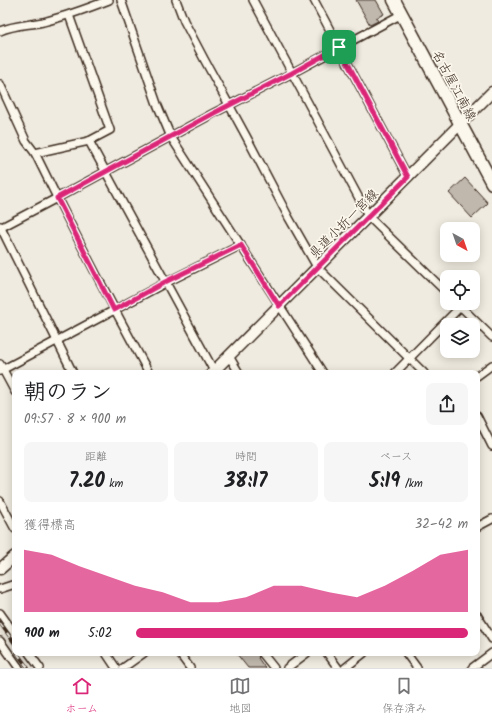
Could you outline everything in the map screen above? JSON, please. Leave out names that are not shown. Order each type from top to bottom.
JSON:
[{"type":"main road","name":"名古屋江南線","points":[[398,5],[492,183]]},
{"type":"main road","name":"県道小折一宮線","points":[[215,370],[491,93]]},
{"type":"main road","points":[[0,569],[12,559]]},
{"type":"street","points":[[0,31],[6,28],[42,22],[69,15],[109,0]]},
{"type":"street","points":[[121,0],[157,104],[171,137],[321,370]]},
{"type":"street","points":[[176,0],[187,27],[289,218],[318,267],[421,370]]},
{"type":"street","points":[[253,0],[369,217],[440,286]]},
{"type":"street","points":[[314,0],[408,177]]},
{"type":"street","points":[[71,370],[0,227],[339,47],[398,5]]},
{"type":"street","points":[[35,153],[89,141],[110,130],[69,15]]},
{"type":"street","points":[[0,84],[26,140],[35,153],[114,310],[147,370]]},
{"type":"street","points":[[89,141],[212,370]]},
{"type":"street","points":[[12,387],[1,368],[165,282],[241,245]]},
{"type":"street","points":[[398,370],[454,310]]},
{"type":"street","points":[[464,310],[492,337]]},
{"type":"street","points":[[229,356],[237,370]]},
{"type":"street","points":[[480,374],[492,365]]},
{"type":"street","points":[[480,422],[492,446]]},
{"type":"street","points":[[0,501],[12,523]]},
{"type":"street","points":[[480,525],[492,519]]},
{"type":"street","points":[[0,589],[12,585]]},
{"type":"street","points":[[0,613],[12,630]]},
{"type":"street","points":[[480,620],[492,639]]},
{"type":"street","points":[[0,642],[19,668]]},
{"type":"street","points":[[472,668],[492,653]]},
{"type":"street","points":[[31,656],[40,668]]},
{"type":"street","points":[[108,656],[116,668]]},
{"type":"street","points":[[123,668],[140,656]]},
{"type":"street","points":[[181,656],[190,668]]},
{"type":"street","points":[[264,656],[274,668]]},
{"type":"street","points":[[287,668],[303,656]]},
{"type":"street","points":[[329,656],[338,668]]},
{"type":"street","points":[[345,668],[360,656]]},
{"type":"street","points":[[408,656],[417,668]]},
{"type":"shaded area","points":[[0,617],[12,634],[12,651],[0,634]]},
{"type":"shaded area","points":[[16,656],[28,656],[37,668],[24,668]]},
{"type":"building","points":[[356,0],[376,0],[384,14],[376,18],[378,21],[370,25]]},
{"type":"building","points":[[465,178],[488,203],[472,218],[449,193]]},
{"type":"building","points":[[238,656],[258,656],[258,658],[265,668],[248,668]]},
{"type":"railway","points":[[0,623],[12,640]]},
{"type":"railway","points":[[19,656],[28,668]]},
{"type":"route","points":[[339,47],[408,177],[279,306],[241,245],[165,282],[114,310],[57,198],[339,47]]}]
